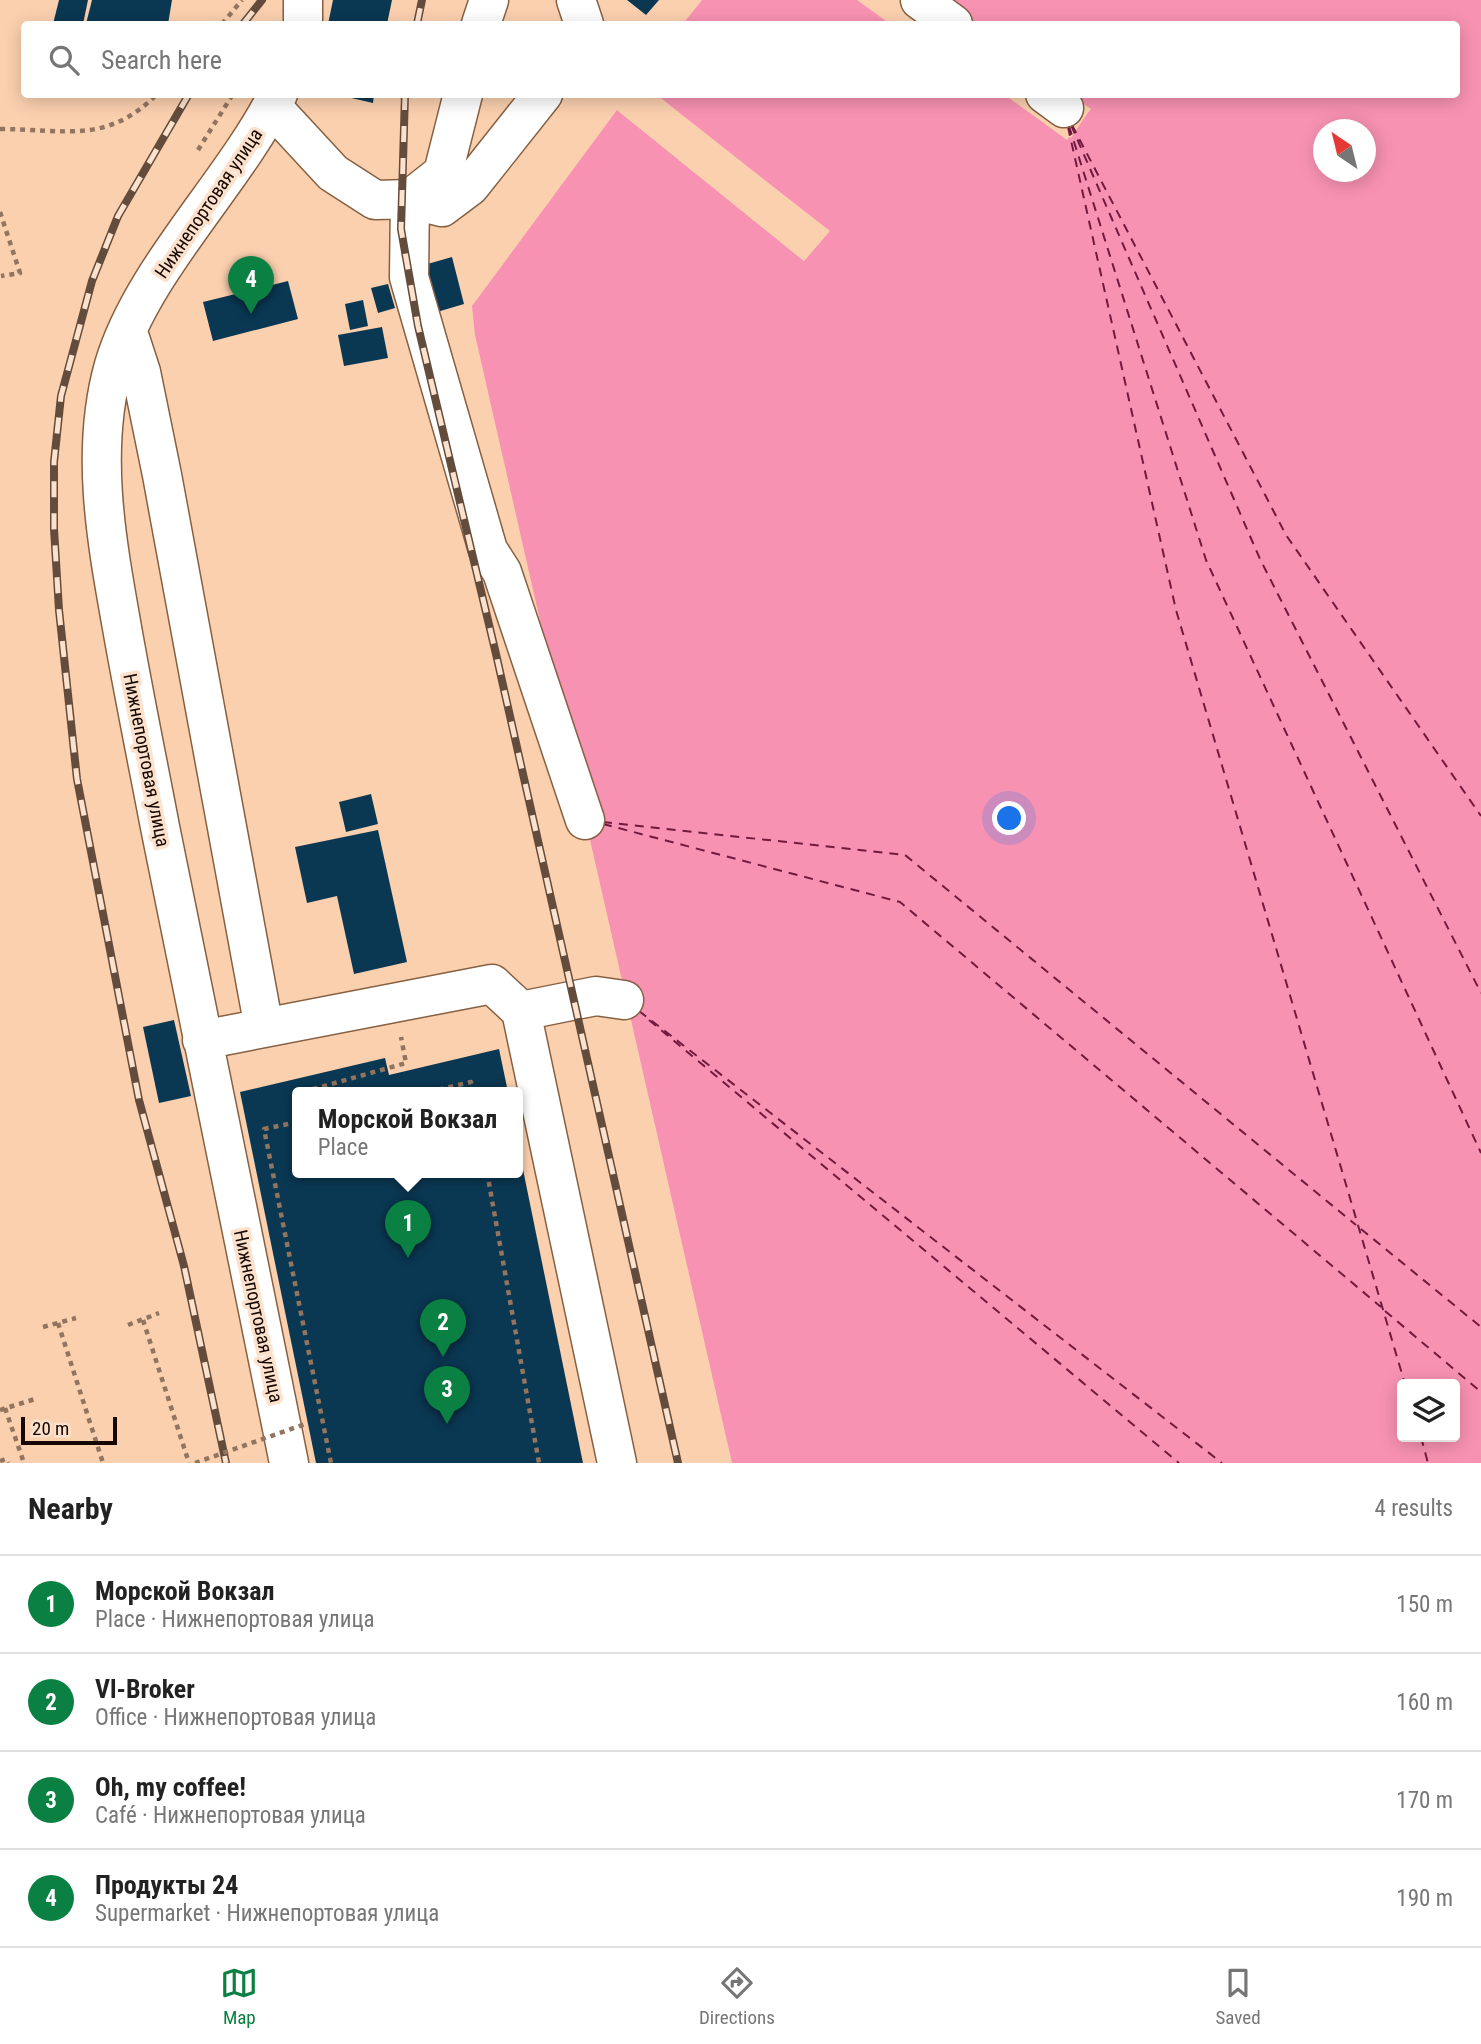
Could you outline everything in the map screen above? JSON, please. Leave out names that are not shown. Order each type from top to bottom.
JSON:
[{"type":"street","points":[[303,0],[303,21]]},
{"type":"street","points":[[482,21],[489,0]]},
{"type":"street","points":[[576,0],[583,21]]},
{"type":"street","points":[[920,0],[949,21]]},
{"type":"street","points":[[410,199],[443,173],[462,98]]},
{"type":"street","points":[[275,101],[333,173],[375,200],[410,199],[442,206],[470,186],[540,98]]},
{"type":"street","name":"Нижнепортовая улица","points":[[275,101],[157,278],[128,332],[114,364],[102,427],[104,529],[202,1040],[289,1463]]},
{"type":"street","points":[[410,199],[409,277],[488,550],[502,572],[585,820]]},
{"type":"street","points":[[128,332],[141,372],[162,475],[264,1028]]},
{"type":"street","points":[[202,1040],[492,984],[522,1011],[617,1463]]},
{"type":"street","points":[[522,1011],[596,996],[624,1000]]},
{"type":"path","points":[[224,21],[242,0]]},
{"type":"path","points":[[0,129],[52,129],[87,133],[113,126],[141,111],[153,98]]},
{"type":"path","points":[[0,212],[20,273],[0,276]]},
{"type":"path","points":[[321,1087],[406,1063]]},
{"type":"path","points":[[450,1087],[471,1082],[472,1087]]},
{"type":"path","points":[[292,1123],[264,1129],[331,1463]]},
{"type":"path","points":[[488,1178],[539,1463]]},
{"type":"path","points":[[128,1325],[159,1312]]},
{"type":"path","points":[[43,1327],[76,1318]]},
{"type":"path","points":[[143,1320],[189,1463]]},
{"type":"path","points":[[58,1323],[103,1463]]},
{"type":"path","points":[[23,1463],[2,1409],[36,1399]]},
{"type":"path","points":[[195,1463],[308,1423]]},
{"type":"path","points":[[0,1461],[6,1459],[8,1463]]},
{"type":"shaded area","points":[[702,0],[857,0],[886,21],[685,21]]},
{"type":"shaded area","points":[[943,0],[1481,0],[1481,1463],[732,1463],[475,335],[472,306],[617,110],[804,261],[829,231],[661,98],[1014,98],[1071,138],[1090,109],[1075,98],[1460,98],[1460,21],[972,21]]},
{"type":"pier","points":[[658,98],[830,231],[804,261],[617,110],[619,108],[804,256],[825,231]]},
{"type":"pier","points":[[1009,98],[1022,98],[1070,133],[1086,110],[1070,98],[1075,98],[1091,109],[1067,140]]},
{"type":"building","points":[[59,0],[88,0],[84,21],[54,21]]},
{"type":"building","points":[[92,0],[172,0],[168,21],[87,21]]},
{"type":"building","points":[[333,0],[392,0],[388,21],[329,21]]},
{"type":"building","points":[[627,0],[659,0],[646,15]]},
{"type":"building","points":[[351,98],[374,98],[373,103]]},
{"type":"building","points":[[452,257],[464,304],[437,312],[424,265]]},
{"type":"building","points":[[288,281],[298,319],[213,341],[203,302]]},
{"type":"building","points":[[388,284],[395,308],[378,313],[371,288]]},
{"type":"building","points":[[363,300],[368,326],[350,330],[345,304]]},
{"type":"building","points":[[382,327],[388,358],[344,366],[338,335]]},
{"type":"building","points":[[371,794],[378,824],[346,832],[339,802]]},
{"type":"building","points":[[378,830],[407,962],[354,974],[337,896],[307,903],[295,847]]},
{"type":"building","points":[[174,1020],[191,1096],[159,1103],[143,1027]]},
{"type":"building","points":[[499,1049],[507,1087],[292,1087],[292,1178],[523,1178],[523,1170],[583,1463],[316,1463],[240,1092],[385,1058],[389,1075]]},
{"type":"ferry route","points":[[1071,125],[1260,559],[1481,993]]},
{"type":"ferry route","points":[[1072,125],[1286,535],[1481,816]]},
{"type":"ferry route","points":[[1069,126],[1206,560],[1481,1153]]},
{"type":"ferry route","points":[[1068,127],[1176,610],[1404,1379]]},
{"type":"ferry route","points":[[603,822],[905,855],[1356,1225]]},
{"type":"ferry route","points":[[603,824],[900,902],[1381,1307]]},
{"type":"ferry route","points":[[639,1011],[1222,1463]]},
{"type":"ferry route","points":[[649,1020],[1179,1463]]},
{"type":"ferry route","points":[[1361,1229],[1481,1327]]},
{"type":"ferry route","points":[[1385,1311],[1481,1392]]},
{"type":"ferry route","points":[[1422,1442],[1428,1463]]},
{"type":"railway","points":[[245,21],[262,0]]},
{"type":"railway","points":[[418,21],[422,0]]},
{"type":"railway","points":[[187,98],[118,216],[92,281],[61,396],[54,462],[54,529],[59,610],[77,779],[139,1100],[184,1266],[226,1463]]},
{"type":"railway","points":[[405,98],[401,229],[418,326],[496,654],[678,1463]]},
{"type":"place","name":"Продукты 24","points":[[251,314]]},
{"type":"place","name":"Морской Вокзал","points":[[408,1258]]},
{"type":"place","name":"Vl-Broker","points":[[443,1357]]},
{"type":"place","name":"Oh, my coffee!","points":[[447,1424]]}]
